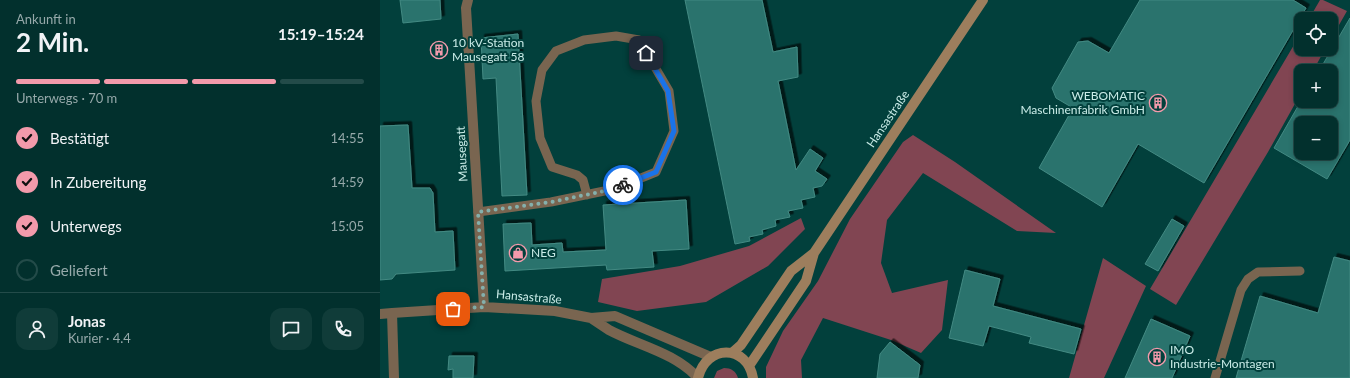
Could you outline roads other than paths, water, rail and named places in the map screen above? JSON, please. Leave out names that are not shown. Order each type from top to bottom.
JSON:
[{"type":"street","name":"Mausegatt","points":[[468,0],[466,8],[484,307]]},
{"type":"street","name":"Hansastraße","points":[[732,353],[741,345],[791,272],[814,253],[983,0]]},
{"type":"street","name":"Hansastraße","points":[[750,366],[806,281],[814,253]]},
{"type":"street","name":"Hansastraße","points":[[380,314],[484,307],[555,311],[591,318],[615,316],[711,357]]},
{"type":"street","points":[[392,313],[394,378]]},
{"type":"street","name":"Hansastraße","points":[[591,318],[610,330],[664,354],[690,369],[698,378]]},
{"type":"street","points":[[711,357],[725,352],[739,356],[750,366],[753,378]]},
{"type":"street","name":"Hansastraße","points":[[698,378],[704,362],[711,357]]},
{"type":"lane","points":[[478,212],[551,202],[587,195],[614,189],[656,172],[674,131],[668,91],[639,40],[616,36],[584,40],[556,51],[542,70],[536,101],[540,138],[552,167],[577,175],[583,180],[587,195]]},
{"type":"lane","points":[[1215,378],[1241,290],[1248,279],[1258,272],[1300,271]]},
{"type":"place","name":"10 kV-Station Mausegatt 58","points":[[439,50]]},
{"type":"place","name":"WEBOMATIC Maschinenfabrik GmbH","points":[[1158,103]]},
{"type":"place","name":"NEG","points":[[518,253]]},
{"type":"place","name":"IMO Industrie-Montagen","points":[[1157,357]]}]
